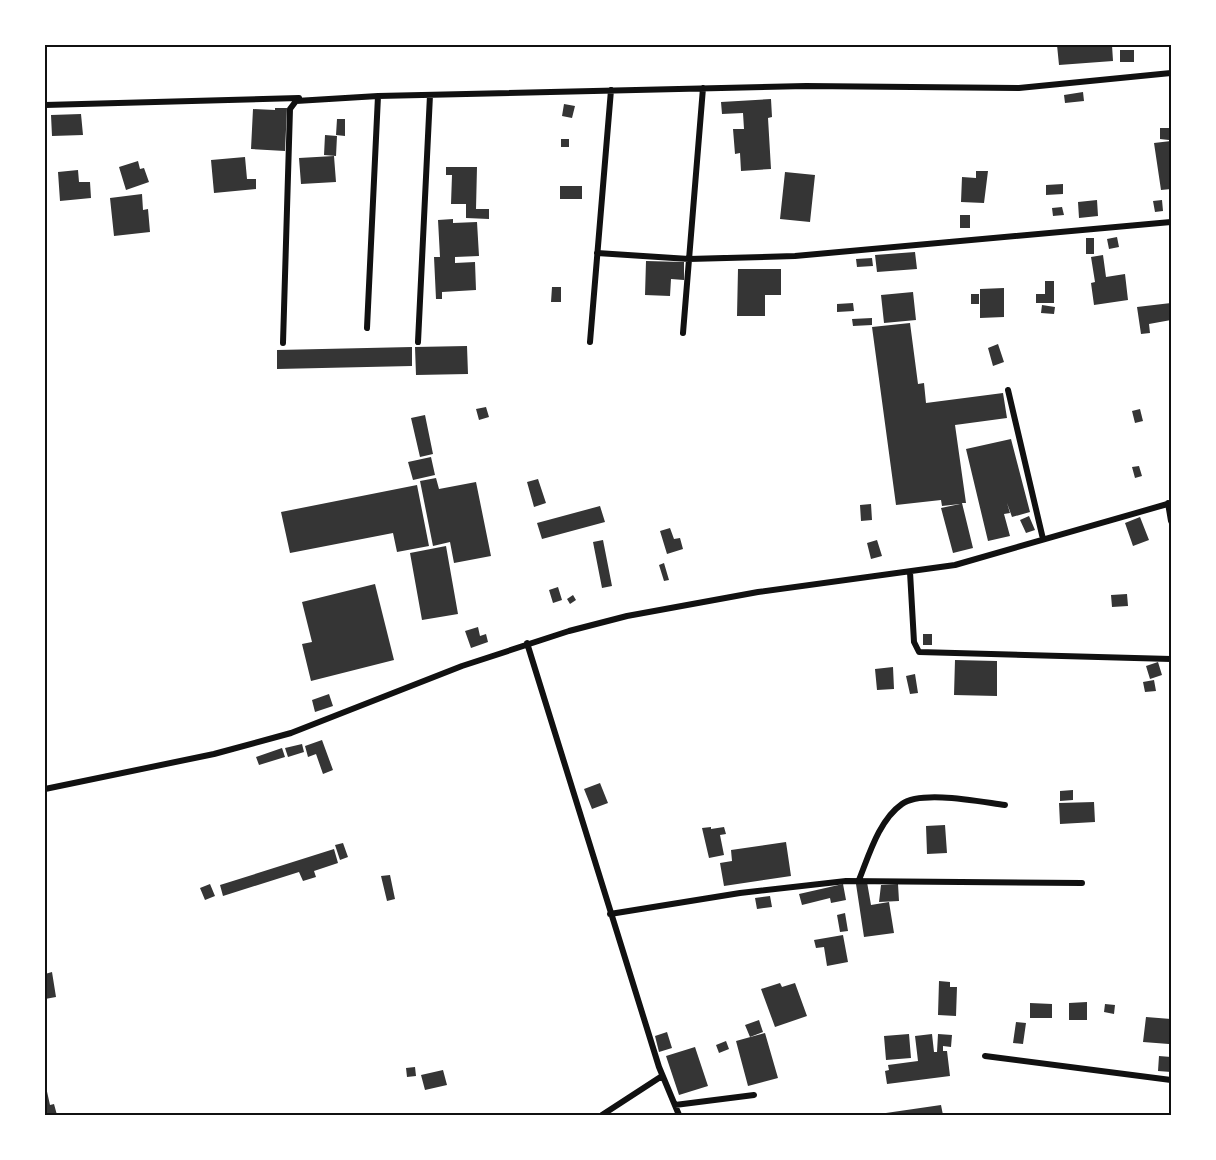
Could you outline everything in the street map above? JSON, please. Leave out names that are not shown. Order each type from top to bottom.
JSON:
[{"type":"street","points":[[45,105],[703,88],[1019,88],[1171,73]]},
{"type":"street","points":[[683,333],[703,88]]},
{"type":"street","points":[[590,342],[611,90]]},
{"type":"street","points":[[418,342],[430,95]]},
{"type":"street","points":[[367,328],[378,96]]},
{"type":"street","points":[[283,343],[290,109],[296,101],[305,98]]},
{"type":"street","points":[[597,253],[689,259],[795,256],[1171,222]]},
{"type":"street","points":[[1008,390],[1043,539]]},
{"type":"street","points":[[45,789],[214,754],[281,736],[335,718],[462,666],[528,643],[627,616],[758,592],[910,573],[955,565],[1170,503],[1171,521]]},
{"type":"street","points":[[910,573],[914,642],[919,652],[1171,658]]},
{"type":"street","points":[[528,643],[662,1076],[680,1115]]},
{"type":"street","points":[[859,880],[877,836],[902,804],[923,799],[1005,805]]},
{"type":"street","points":[[610,914],[740,892],[859,880],[1082,883]]},
{"type":"street","points":[[985,1056],[1171,1080]]},
{"type":"street","points":[[602,1115],[662,1076]]},
{"type":"street","points":[[675,1105],[754,1095]]},
{"type":"building","points":[[1057,45],[1112,45],[1113,61],[1059,65]]},
{"type":"building","points":[[1120,50],[1134,50],[1134,62],[1120,62]]},
{"type":"building","points":[[1083,92],[1084,101],[1065,103],[1064,95]]},
{"type":"building","points":[[771,99],[772,117],[768,118],[771,169],[741,171],[740,153],[735,154],[733,129],[744,129],[743,113],[722,114],[721,102]]},
{"type":"building","points":[[564,104],[575,106],[572,118],[562,116]]},
{"type":"building","points":[[275,108],[287,108],[285,151],[251,149],[253,109],[275,110]]},
{"type":"building","points":[[81,114],[83,135],[52,136],[51,115]]},
{"type":"building","points":[[337,119],[345,119],[345,136],[336,135]]},
{"type":"building","points":[[1160,128],[1169,128],[1169,140],[1160,139]]},
{"type":"building","points":[[325,135],[337,136],[336,156],[324,155]]},
{"type":"building","points":[[561,139],[569,139],[569,147],[561,147]]},
{"type":"building","points":[[1171,141],[1171,189],[1161,190],[1154,143]]},
{"type":"building","points":[[334,156],[336,182],[301,184],[299,158]]},
{"type":"building","points":[[245,157],[247,179],[256,179],[256,189],[214,193],[211,160]]},
{"type":"building","points":[[138,161],[140,169],[144,168],[149,182],[126,190],[119,167]]},
{"type":"building","points":[[446,167],[477,167],[476,209],[489,209],[489,219],[466,218],[466,204],[451,204],[452,175],[446,175]]},
{"type":"building","points":[[78,170],[79,182],[90,182],[91,198],[60,201],[58,172]]},
{"type":"building","points":[[976,171],[988,171],[984,203],[961,202],[962,177],[976,178]]},
{"type":"building","points":[[785,172],[815,175],[810,222],[780,219]]},
{"type":"building","points":[[1063,184],[1063,194],[1046,195],[1046,185]]},
{"type":"building","points":[[560,186],[582,186],[582,199],[560,199]]},
{"type":"building","points":[[142,194],[143,210],[148,209],[150,232],[114,236],[110,198]]},
{"type":"building","points":[[1097,200],[1098,216],[1079,218],[1078,202]]},
{"type":"building","points":[[1162,200],[1163,211],[1155,212],[1153,201]]},
{"type":"building","points":[[1062,207],[1064,215],[1053,216],[1052,208]]},
{"type":"building","points":[[960,215],[970,215],[970,228],[960,228]]},
{"type":"building","points":[[453,219],[453,223],[477,222],[479,256],[455,257],[455,263],[475,262],[476,290],[442,292],[442,299],[436,299],[434,257],[440,257],[438,220]]},
{"type":"building","points":[[1117,237],[1119,247],[1109,249],[1107,239]]},
{"type":"building","points":[[1086,238],[1094,238],[1094,254],[1086,254]]},
{"type":"building","points":[[915,252],[917,269],[877,272],[875,255]]},
{"type":"building","points":[[1103,255],[1106,277],[1125,274],[1128,300],[1094,305],[1091,283],[1095,282],[1091,257]]},
{"type":"building","points":[[872,258],[873,266],[857,267],[856,259]]},
{"type":"building","points":[[646,261],[684,262],[684,280],[671,279],[670,296],[645,295]]},
{"type":"building","points":[[738,269],[781,269],[781,295],[765,295],[765,316],[737,316]]},
{"type":"building","points":[[1045,281],[1054,281],[1054,303],[1036,303],[1036,294],[1045,294]]},
{"type":"building","points":[[552,287],[561,287],[561,302],[551,302]]},
{"type":"building","points":[[1004,288],[1004,317],[980,318],[980,289]]},
{"type":"building","points":[[913,292],[916,320],[884,323],[881,295]]},
{"type":"building","points":[[971,294],[979,294],[979,304],[971,304]]},
{"type":"building","points":[[853,303],[854,311],[837,312],[837,304]]},
{"type":"building","points":[[1171,303],[1171,320],[1149,324],[1150,333],[1141,334],[1137,307]]},
{"type":"building","points":[[1042,305],[1055,307],[1054,314],[1041,313]]},
{"type":"building","points":[[872,318],[872,325],[853,326],[852,319]]},
{"type":"building","points":[[910,323],[918,384],[924,383],[926,403],[1003,393],[1007,418],[955,425],[966,503],[962,503],[973,548],[953,553],[941,508],[960,504],[942,506],[941,500],[896,505],[872,327]]},
{"type":"building","points":[[998,344],[1004,362],[993,366],[988,348]]},
{"type":"building","points":[[467,346],[468,374],[416,375],[415,347]]},
{"type":"building","points":[[412,347],[412,366],[277,369],[277,350]]},
{"type":"building","points":[[486,407],[489,417],[479,420],[476,409]]},
{"type":"building","points":[[1140,409],[1143,421],[1135,423],[1132,411]]},
{"type":"building","points":[[425,415],[433,454],[420,457],[411,418]]},
{"type":"building","points":[[1011,439],[1030,512],[1012,517],[1007,503],[1010,513],[1004,514],[1010,536],[988,541],[966,449]]},
{"type":"building","points":[[431,457],[435,475],[413,480],[408,462]]},
{"type":"building","points":[[1139,466],[1142,476],[1135,478],[1132,467]]},
{"type":"building","points":[[436,478],[439,489],[476,482],[491,556],[454,563],[450,542],[433,546],[420,481]]},
{"type":"building","points":[[538,479],[546,503],[534,507],[527,482]]},
{"type":"building","points":[[417,485],[429,546],[397,552],[393,533],[290,553],[281,512]]},
{"type":"building","points":[[871,504],[872,520],[861,521],[860,505]]},
{"type":"building","points":[[600,506],[605,522],[542,539],[537,523]]},
{"type":"building","points":[[1029,516],[1035,530],[1026,533],[1020,520]]},
{"type":"building","points":[[1140,517],[1149,540],[1133,546],[1125,523]]},
{"type":"building","points":[[670,528],[674,539],[680,538],[683,549],[667,554],[660,531]]},
{"type":"building","points":[[603,540],[612,586],[602,588],[593,542]]},
{"type":"building","points":[[877,540],[882,556],[871,559],[867,543]]},
{"type":"building","points":[[446,546],[458,614],[422,620],[410,553]]},
{"type":"building","points":[[664,563],[669,580],[664,581],[659,565]]},
{"type":"building","points":[[375,584],[394,660],[311,681],[302,644],[312,642],[302,602]]},
{"type":"building","points":[[558,587],[562,600],[553,603],[549,590]]},
{"type":"building","points":[[1127,594],[1128,606],[1112,607],[1111,595]]},
{"type":"building","points":[[573,595],[576,600],[570,604],[567,599]]},
{"type":"building","points":[[478,627],[480,636],[486,634],[488,642],[471,648],[465,631]]},
{"type":"building","points":[[923,634],[932,634],[932,645],[923,645]]},
{"type":"building","points":[[955,660],[997,661],[997,696],[954,695]]},
{"type":"building","points":[[1158,662],[1162,675],[1150,679],[1146,666]]},
{"type":"building","points":[[893,667],[894,689],[877,690],[875,669]]},
{"type":"building","points":[[915,674],[918,693],[910,694],[906,676]]},
{"type":"building","points":[[1154,680],[1156,691],[1145,692],[1143,682]]},
{"type":"building","points":[[329,694],[333,706],[315,712],[312,700]]},
{"type":"building","points":[[322,740],[333,770],[323,774],[316,754],[308,757],[305,746]]},
{"type":"building","points":[[302,744],[304,752],[288,757],[285,748]]},
{"type":"building","points":[[282,748],[285,757],[259,765],[256,757]]},
{"type":"building","points":[[600,783],[608,803],[592,809],[584,789]]},
{"type":"building","points":[[1073,790],[1073,800],[1060,801],[1060,791]]},
{"type":"building","points":[[1094,802],[1095,822],[1060,824],[1059,803]]},
{"type":"building","points":[[945,825],[947,853],[927,854],[926,826]]},
{"type":"building","points":[[711,827],[711,829],[724,827],[726,834],[720,835],[724,855],[709,858],[702,828]]},
{"type":"building","points":[[786,842],[791,876],[724,886],[720,863],[732,861],[731,850]]},
{"type":"building","points":[[343,843],[348,857],[340,860],[335,845]]},
{"type":"building","points":[[334,849],[338,863],[314,871],[316,877],[303,881],[299,872],[223,896],[220,885]]},
{"type":"building","points":[[390,875],[395,899],[387,901],[381,876]]},
{"type":"building","points":[[867,882],[871,905],[889,902],[894,933],[864,937],[856,884]]},
{"type":"building","points":[[210,884],[215,896],[205,900],[200,888]]},
{"type":"building","points":[[843,884],[846,900],[831,903],[830,898],[802,905],[799,894]]},
{"type":"building","points":[[898,884],[899,901],[879,902],[881,885]]},
{"type":"building","points":[[770,896],[772,907],[757,909],[755,898]]},
{"type":"building","points":[[845,913],[848,931],[840,932],[837,915]]},
{"type":"building","points":[[843,935],[848,962],[827,966],[824,947],[816,948],[814,940]]},
{"type":"building","points":[[52,972],[56,997],[45,999],[45,974]]},
{"type":"building","points":[[939,981],[950,982],[950,987],[957,987],[956,1016],[938,1015]]},
{"type":"building","points":[[780,983],[782,987],[795,983],[807,1016],[775,1027],[761,989]]},
{"type":"building","points":[[1087,1002],[1087,1020],[1069,1020],[1069,1003]]},
{"type":"building","points":[[1030,1003],[1052,1004],[1052,1018],[1030,1018]]},
{"type":"building","points":[[1105,1004],[1115,1005],[1114,1014],[1104,1012]]},
{"type":"building","points":[[1146,1017],[1171,1019],[1169,1044],[1143,1042]]},
{"type":"building","points":[[759,1020],[763,1032],[750,1037],[745,1025]]},
{"type":"building","points":[[1016,1022],[1026,1023],[1023,1044],[1013,1043]]},
{"type":"building","points":[[667,1032],[672,1048],[659,1052],[655,1036]]},
{"type":"building","points":[[765,1033],[778,1078],[748,1086],[736,1041]]},
{"type":"building","points":[[909,1034],[911,1058],[886,1060],[884,1036]]},
{"type":"building","points":[[932,1034],[934,1052],[937,1052],[938,1034],[952,1035],[951,1047],[943,1046],[943,1051],[947,1051],[950,1076],[887,1084],[885,1071],[889,1070],[888,1065],[918,1061],[915,1036]]},
{"type":"building","points":[[726,1041],[729,1049],[719,1053],[716,1045]]},
{"type":"building","points":[[695,1047],[708,1086],[679,1095],[666,1056]]},
{"type":"building","points":[[1159,1056],[1171,1057],[1171,1072],[1158,1071]]},
{"type":"building","points":[[415,1067],[416,1076],[407,1077],[406,1068]]},
{"type":"building","points":[[443,1070],[447,1085],[425,1090],[421,1075]]},
{"type":"building","points":[[46,1087],[50,1105],[54,1104],[57,1115],[45,1115]]},
{"type":"building","points":[[941,1105],[943,1115],[879,1115],[879,1114]]}]
